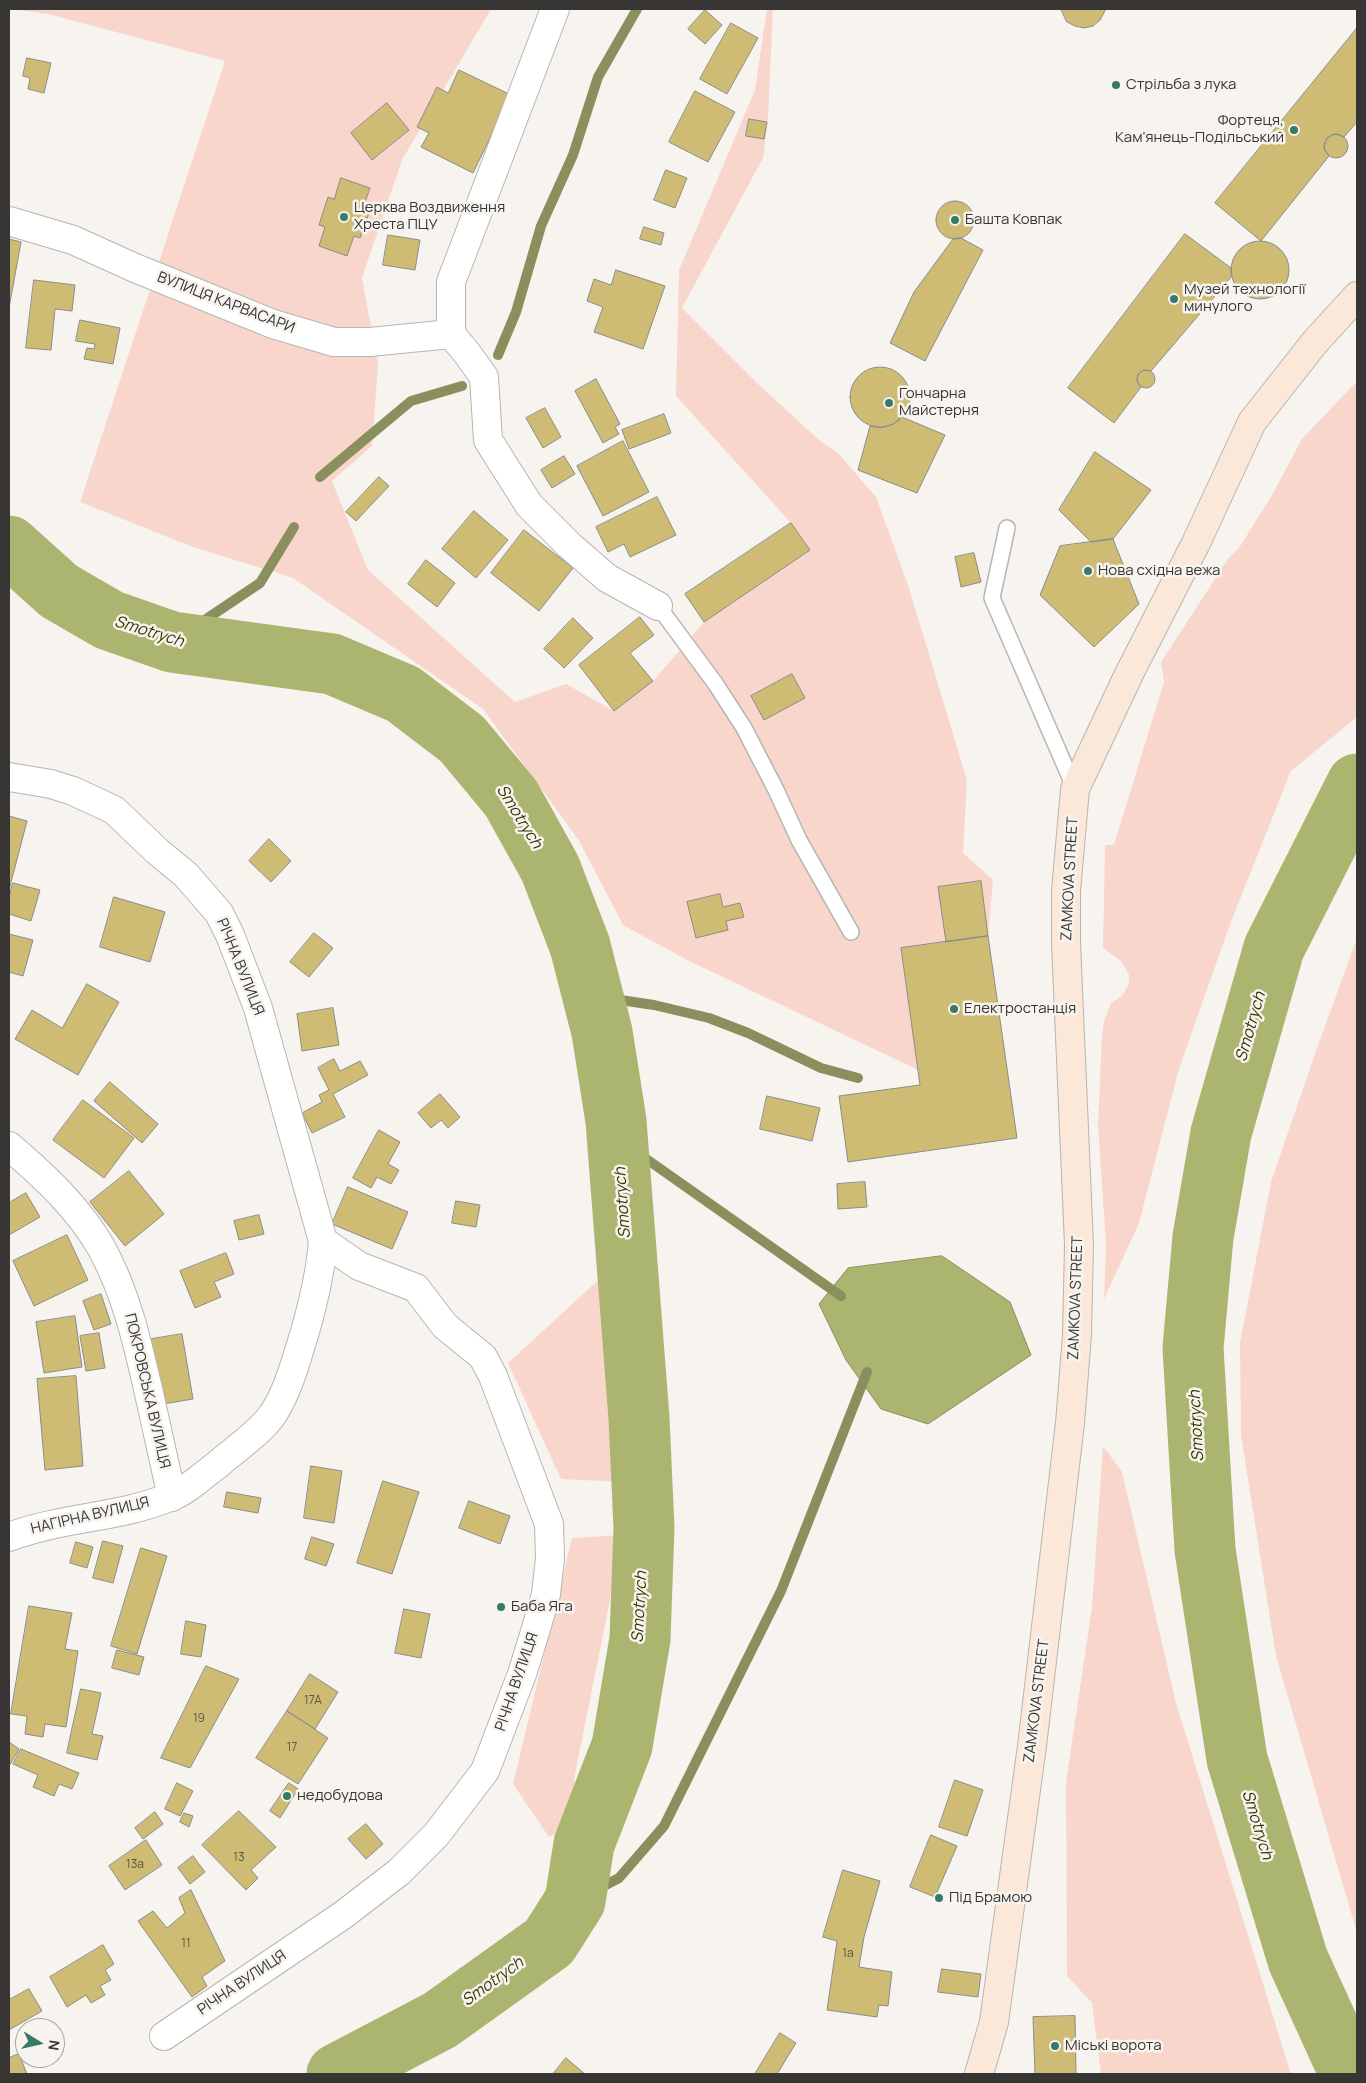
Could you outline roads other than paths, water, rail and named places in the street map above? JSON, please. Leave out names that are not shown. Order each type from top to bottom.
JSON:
[{"type":"main road","name":"ZAMKOVA STREET","points":[[979,2074],[994,2022],[1027,1778],[1062,1502],[1077,1334],[1079,1245],[1066,943],[1066,891],[1075,789],[1129,674],[1196,543],[1252,422],[1316,342],[1357,296]]},
{"type":"street","points":[[555,9],[451,282],[451,334],[484,376],[488,440],[529,505],[569,545],[607,578],[658,606]]},
{"type":"street","name":"ВУЛИЦЯ КАРВАСАРИ","points":[[9,221],[73,240],[135,268],[273,324],[334,342],[380,342],[451,334]]},
{"type":"street","name":"РІЧНА ВУЛИЦЯ","points":[[9,777],[51,784],[73,791],[114,810],[157,851],[186,875],[219,913],[230,935],[258,1008],[323,1241],[321,1268],[312,1308],[285,1392],[272,1416],[245,1442],[194,1483],[172,1497]]},
{"type":"street","name":"ПОКРОВСЬКА ВУЛИЦЯ","points":[[9,1146],[43,1175],[78,1214],[102,1249],[134,1326],[172,1497]]},
{"type":"street","name":"РІЧНА ВУЛИЦЯ","points":[[164,2036],[343,1915],[399,1872],[436,1835],[485,1771],[522,1674],[546,1594],[550,1558],[548,1524],[493,1376],[483,1357],[445,1326],[416,1288],[359,1266],[323,1241]]},
{"type":"street","name":"НАГІРНА ВУЛИЦЯ","points":[[9,1537],[21,1532],[92,1515],[129,1510],[172,1497]]},
{"type":"lane","points":[[1007,528],[992,598],[1075,789]]},
{"type":"lane","points":[[658,606],[715,683],[744,728],[799,840],[851,932]]},
{"type":"waterway","points":[[498,355],[516,312],[541,226],[573,155],[598,77],[637,9]]},
{"type":"waterway","points":[[320,477],[411,401],[462,386]]},
{"type":"waterway","points":[[172,642],[260,583],[294,527]]},
{"type":"waterway","name":"Smotrych","points":[[9,546],[59,591],[109,620],[172,642],[332,664],[403,694],[462,739],[511,798],[550,868],[580,946],[602,1032],[616,1121],[639,1418],[644,1528],[640,1639],[622,1746],[584,1844],[575,1901],[549,1942],[440,2020],[337,2074]]},
{"type":"waterway","name":"Smotrych","points":[[1350,2074],[1298,1960],[1237,1759],[1205,1550],[1193,1348],[1203,1237],[1221,1133],[1274,948],[1357,784]]},
{"type":"waterway","points":[[593,996],[654,1005],[709,1018],[748,1033],[821,1068],[858,1078]]},
{"type":"waterway","points":[[618,1139],[841,1296]]},
{"type":"waterway","points":[[575,1901],[619,1878],[664,1826],[781,1591],[867,1372]]},
{"type":"place","name":"Стрільба з лука","points":[[1116,85]]},
{"type":"place","name":"Фортеця, Кам'янець-Подільський","points":[[1294,130]]},
{"type":"place","name":"Церква Воздвиження Хреста ПЦУ","points":[[344,217]]},
{"type":"place","name":"Башта Ковпак","points":[[955,220]]},
{"type":"place","name":"Музей технології минулого","points":[[1174,299]]},
{"type":"place","name":"Гончарна Майстерня","points":[[889,403]]},
{"type":"place","name":"Нова східна вежа","points":[[1088,571]]},
{"type":"place","name":"Електростанція","points":[[954,1009]]},
{"type":"place","name":"Баба Яга","points":[[501,1607]]},
{"type":"place","name":"недобудова","points":[[287,1796]]},
{"type":"place","name":"Під Брамою","points":[[939,1898]]},
{"type":"place","name":"Міські ворота","points":[[1055,2046]]}]
